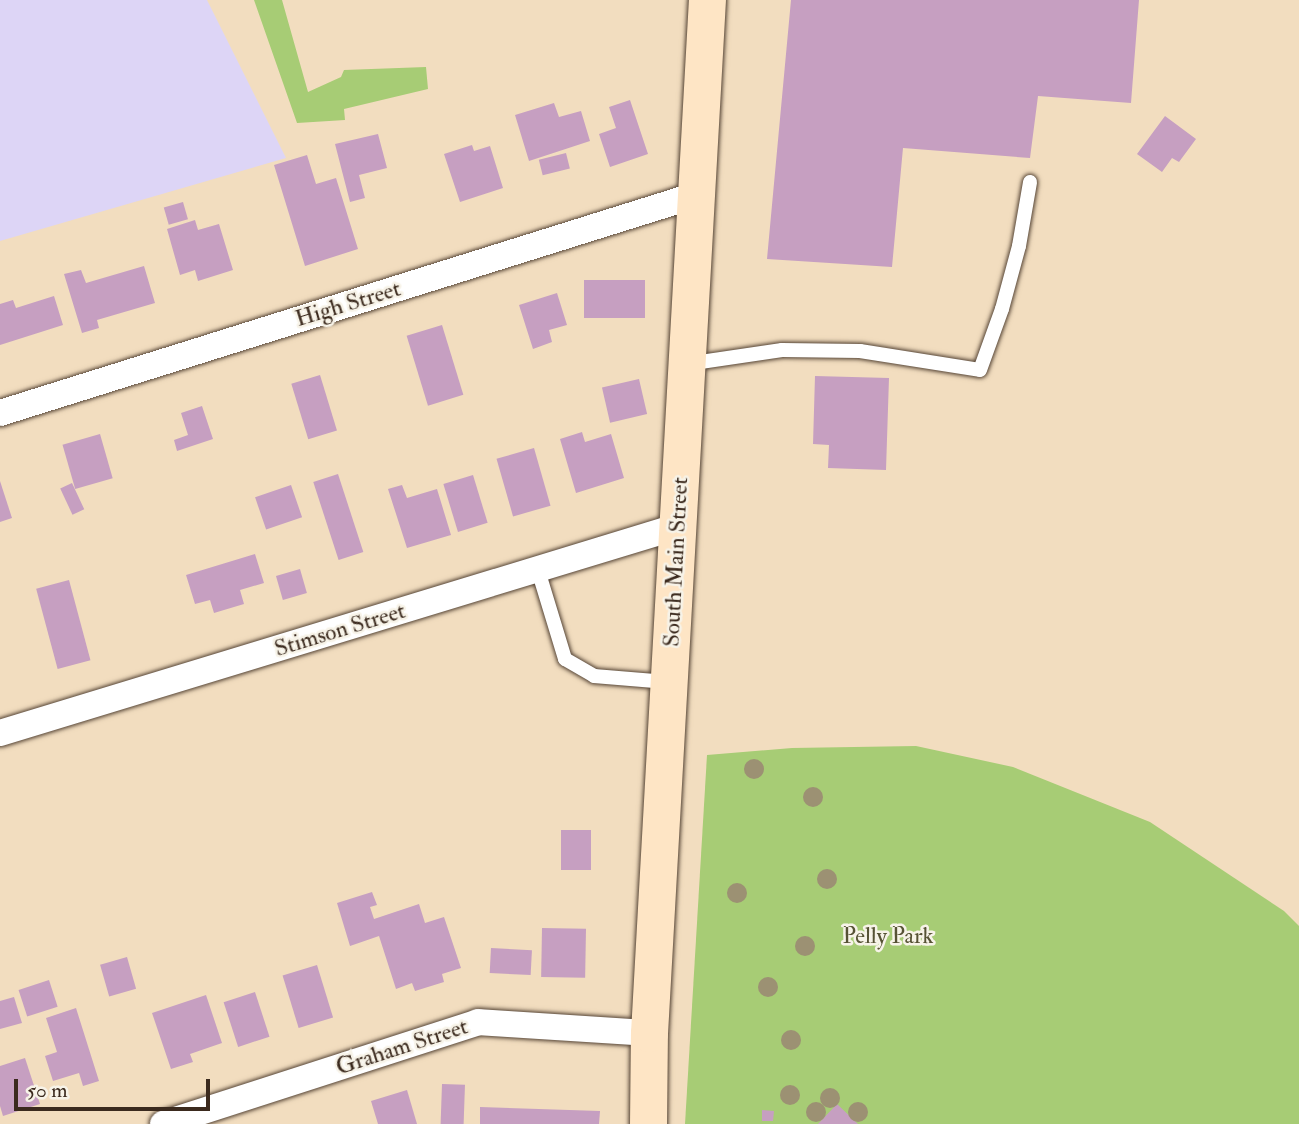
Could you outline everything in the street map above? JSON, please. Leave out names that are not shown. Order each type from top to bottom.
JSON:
[{"type":"main road","name":"South Main Street","points":[[648,1124],[649,1033],[707,0]]},
{"type":"street","name":"High Street","points":[[0,413],[696,195]]},
{"type":"street","name":"Stimson Street","points":[[0,733],[679,526]]},
{"type":"street","name":"Graham Street","points":[[163,1124],[478,1022],[649,1033]]},
{"type":"lane","points":[[686,364],[782,350],[860,351],[980,370],[1016,258],[1030,182]]},
{"type":"lane","points":[[538,570],[565,659],[594,676],[669,682]]},
{"type":"shaded area","points":[[0,0],[207,0],[286,158],[0,241]]},
{"type":"green space","points":[[254,0],[282,0],[308,92],[341,77],[344,70],[426,67],[428,89],[344,109],[345,120],[297,123]]},
{"type":"green space","name":"Pelly Park","points":[[916,746],[1013,767],[1150,822],[1284,911],[1299,926],[1299,1124],[685,1124],[707,755],[792,748]]},
{"type":"building","points":[[791,0],[1139,0],[1131,103],[1038,96],[1030,158],[903,148],[892,267],[767,259]]},
{"type":"building","points":[[630,100],[648,154],[610,167],[599,134],[616,128],[609,107]]},
{"type":"building","points":[[554,103],[559,117],[581,111],[590,141],[529,161],[515,115]]},
{"type":"building","points":[[1165,116],[1196,139],[1179,162],[1172,158],[1162,172],[1137,154]]},
{"type":"building","points":[[378,134],[387,168],[359,175],[365,198],[350,202],[335,144]]},
{"type":"building","points":[[472,145],[474,151],[490,146],[503,188],[460,202],[444,154]]},
{"type":"building","points":[[566,153],[570,169],[543,175],[539,160]]},
{"type":"building","points":[[307,155],[316,184],[336,178],[358,249],[305,266],[274,165]]},
{"type":"building","points":[[183,202],[188,219],[169,225],[164,208]]},
{"type":"building","points":[[195,220],[198,230],[219,224],[233,270],[198,281],[195,270],[180,275],[167,229]]},
{"type":"building","points":[[144,266],[155,303],[97,320],[99,328],[82,333],[64,274],[81,270],[86,283]]},
{"type":"building","points":[[584,280],[645,280],[645,318],[584,318]]},
{"type":"building","points":[[557,293],[567,325],[549,330],[552,342],[533,349],[519,305]]},
{"type":"building","points":[[54,296],[63,325],[0,345],[0,304],[13,300],[16,308]]},
{"type":"building","points":[[442,325],[463,395],[428,406],[407,336]]},
{"type":"building","points":[[320,375],[337,430],[308,439],[291,384]]},
{"type":"building","points":[[815,376],[889,378],[886,470],[828,468],[829,445],[813,444]]},
{"type":"building","points":[[639,379],[647,414],[610,423],[602,388]]},
{"type":"building","points":[[202,406],[213,439],[177,451],[174,440],[188,435],[181,413]]},
{"type":"building","points":[[582,432],[585,442],[611,434],[624,478],[576,493],[560,439]]},
{"type":"building","points":[[100,434],[113,478],[75,489],[63,445]]},
{"type":"building","points":[[534,448],[551,506],[513,516],[497,459]]},
{"type":"building","points":[[338,474],[363,552],[339,560],[313,482]]},
{"type":"building","points":[[473,475],[488,523],[458,532],[443,484]]},
{"type":"building","points":[[0,481],[12,518],[0,522]]},
{"type":"building","points":[[72,483],[84,509],[72,515],[60,488]]},
{"type":"building","points":[[291,485],[302,517],[266,530],[255,497]]},
{"type":"building","points":[[402,485],[407,498],[437,489],[451,535],[407,548],[388,489]]},
{"type":"building","points":[[255,554],[264,583],[240,590],[244,604],[214,613],[210,600],[195,604],[186,575]]},
{"type":"building","points":[[300,569],[307,593],[283,600],[276,576]]},
{"type":"building","points":[[69,580],[90,660],[58,669],[36,589]]},
{"type":"building","points":[[561,830],[591,830],[591,870],[561,870]]},
{"type":"building","points":[[372,892],[377,905],[370,907],[374,919],[419,904],[425,923],[444,917],[461,968],[442,974],[444,982],[415,991],[412,983],[396,989],[379,936],[350,946],[337,903]]},
{"type":"building","points":[[542,928],[586,929],[585,978],[541,977]]},
{"type":"building","points":[[491,948],[532,950],[531,975],[490,973]]},
{"type":"building","points":[[127,957],[136,989],[109,996],[100,965]]},
{"type":"building","points":[[317,965],[333,1018],[299,1028],[283,976]]},
{"type":"building","points":[[49,980],[58,1007],[27,1017],[19,990]]},
{"type":"building","points":[[255,992],[270,1037],[238,1047],[224,1002]]},
{"type":"building","points":[[206,995],[222,1043],[190,1054],[193,1062],[171,1069],[152,1013]]},
{"type":"building","points":[[14,997],[22,1023],[0,1029],[0,1001]]},
{"type":"building","points":[[76,1008],[99,1081],[83,1086],[79,1073],[53,1081],[45,1056],[57,1052],[46,1018]]},
{"type":"building","points":[[25,1058],[40,1104],[3,1116],[0,1106],[0,1066]]},
{"type":"building","points":[[442,1084],[465,1085],[464,1124],[441,1124]]},
{"type":"building","points":[[407,1090],[417,1124],[378,1124],[371,1101]]},
{"type":"building","points":[[837,1104],[858,1124],[818,1124]]},
{"type":"building","points":[[480,1107],[600,1111],[599,1124],[480,1124]]},
{"type":"building","points":[[762,1110],[774,1111],[773,1121],[762,1121]]}]
